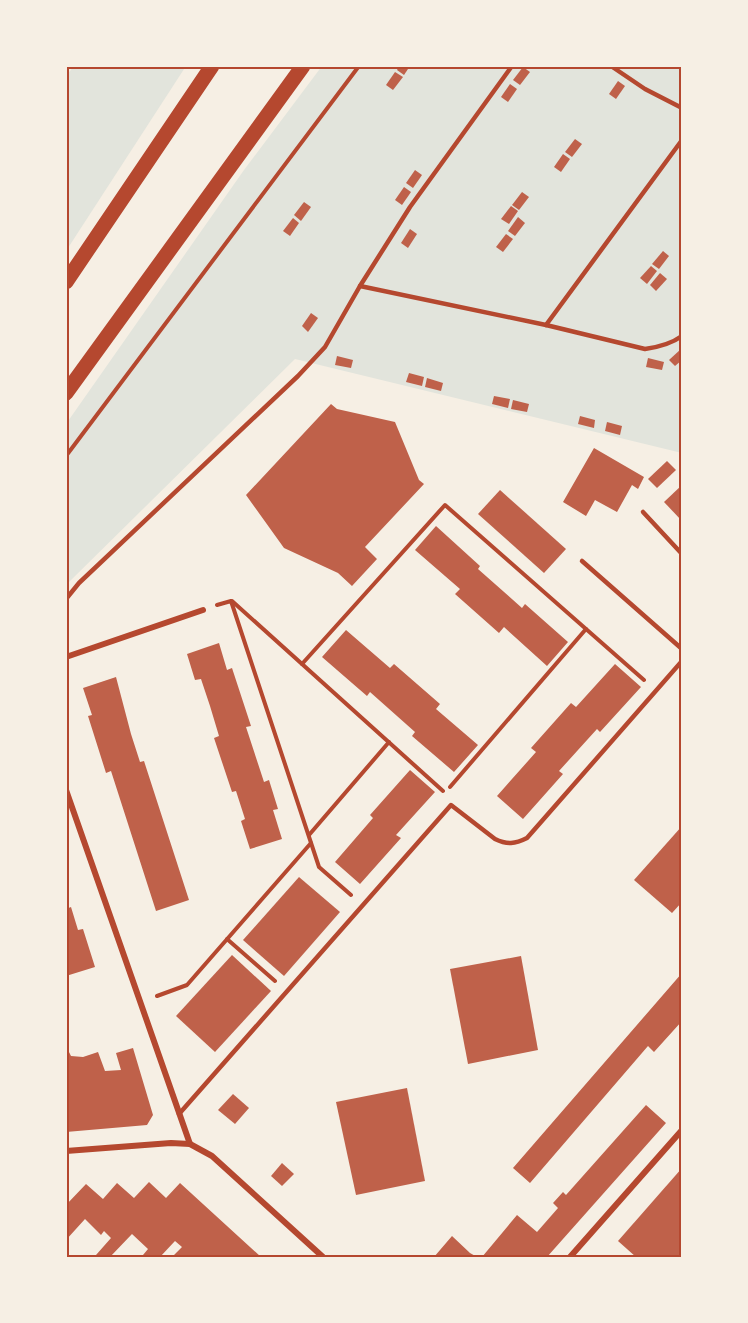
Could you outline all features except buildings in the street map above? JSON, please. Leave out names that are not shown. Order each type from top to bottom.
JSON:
[{"type":"main road","points":[[66,282],[212,66]]},
{"type":"main road","points":[[66,393],[303,66]]},
{"type":"street","points":[[66,657],[203,610]]},
{"type":"street","points":[[66,790],[190,1144]]},
{"type":"street","points":[[570,1257],[682,1130]]},
{"type":"street","points":[[66,1151],[149,1144],[190,1144],[212,1156],[323,1257]]},
{"type":"lane","points":[[66,599],[79,583],[298,376],[325,346],[410,207],[512,66]]},
{"type":"lane","points":[[611,66],[645,90],[682,108]]},
{"type":"lane","points":[[546,325],[682,140]]},
{"type":"lane","points":[[360,286],[546,325],[645,349],[659,347],[682,336]]},
{"type":"lane","points":[[643,512],[682,554]]},
{"type":"lane","points":[[582,561],[682,649]]},
{"type":"lane","points":[[179,1114],[451,805],[495,839],[515,844],[527,838],[682,661]]},
{"type":"path","points":[[66,456],[358,66]]},
{"type":"path","points":[[302,664],[445,505],[656,691]]},
{"type":"path","points":[[203,610],[231,601]]},
{"type":"path","points":[[231,601],[445,793],[451,805]]},
{"type":"path","points":[[231,601],[319,867],[362,906]]},
{"type":"path","points":[[445,793],[586,629]]},
{"type":"path","points":[[309,836],[389,742]]},
{"type":"path","points":[[140,1002],[187,985],[311,842]]},
{"type":"path","points":[[227,939],[286,992]]},
{"type":"shaded area","points":[[74,66],[186,66],[66,251],[66,76]]},
{"type":"shaded area","points":[[322,66],[682,66],[682,453],[295,359],[66,585],[66,424],[244,170]]}]
